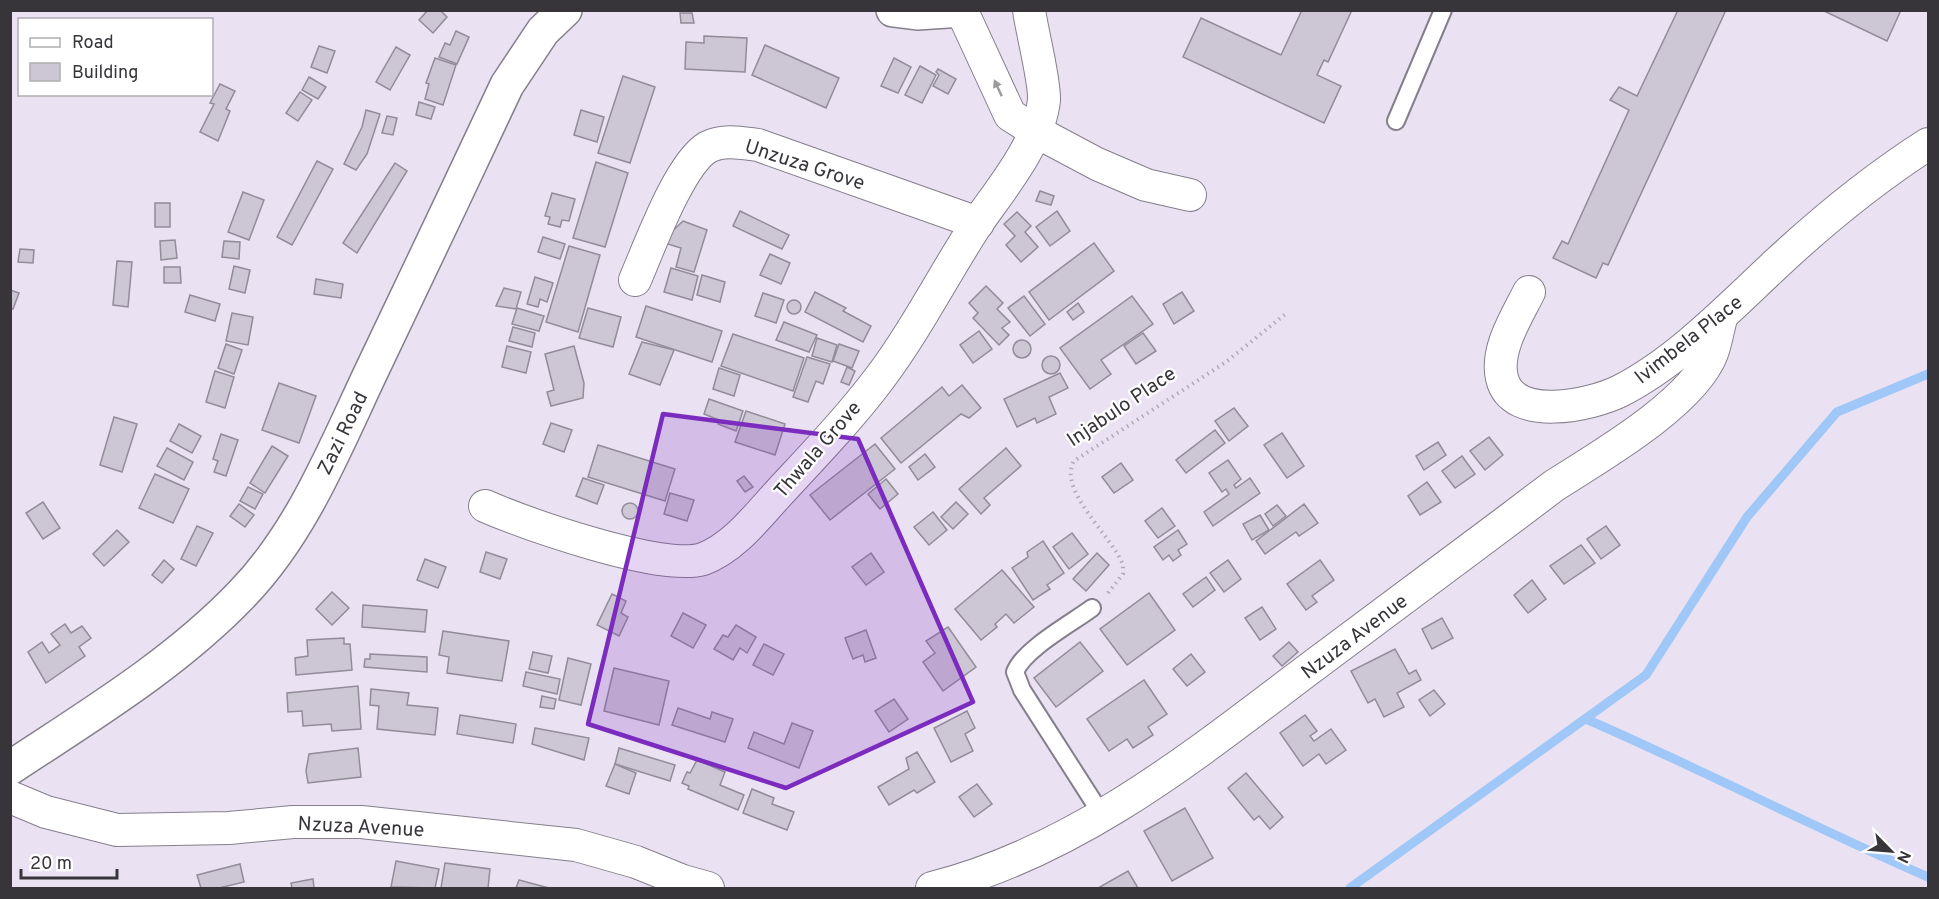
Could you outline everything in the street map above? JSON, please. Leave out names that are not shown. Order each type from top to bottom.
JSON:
[{"type":"street","name":"Zazi Road","points":[[10,768],[64,735],[187,645],[243,594],[284,541],[321,477],[507,85],[543,32],[565,10]]},
{"type":"street","points":[[893,10],[917,13],[963,11],[1010,115],[1097,164],[1136,181],[1190,195]]},
{"type":"street","name":"Thwala Grove","points":[[485,506],[530,526],[665,561],[701,559],[728,545],[812,458],[879,379],[924,313],[978,223],[1004,186],[1035,131],[1044,99],[1029,10]]},
{"type":"street","name":"Unzuza Grove","points":[[635,280],[690,165],[708,147],[730,141],[758,145],[978,223]]},
{"type":"street","name":"Ivimbela Place","points":[[1529,292],[1502,356],[1502,379],[1510,393],[1524,402],[1548,408],[1582,404],[1619,392],[1659,366],[1721,318],[1777,263],[1837,213],[1929,144]]},
{"type":"street","name":"Nzuza Avenue","points":[[932,888],[976,877],[1030,854],[1164,778],[1555,485],[1621,442],[1660,412],[1689,387],[1712,355],[1721,318]]},
{"type":"street","name":"Nzuza Avenue","points":[[10,797],[46,812],[117,830],[229,828],[293,822],[361,822],[576,845],[636,862],[683,881],[708,888]]},
{"type":"lane","points":[[1396,121],[1443,10]]},
{"type":"lane","points":[[1092,608],[1031,652],[1018,663],[1015,672],[1022,690],[1102,815]]},
{"type":"path","name":"Injabulo Place","points":[[1092,608],[1115,587],[1123,574],[1123,565],[1071,486],[1070,467],[1074,460],[1226,362],[1288,312]]},
{"type":"highlighted area","points":[[663,414],[858,439],[973,702],[786,788],[588,724]]},
{"type":"building","points":[[428,10],[440,10],[447,17],[433,33],[419,20]]},
{"type":"building","points":[[1302,10],[1352,10],[1328,62],[1324,60],[1317,75],[1341,86],[1324,123],[1183,57],[1201,18],[1281,55]]},
{"type":"building","points":[[1678,10],[1726,10],[1608,265],[1603,263],[1596,278],[1553,258],[1562,241],[1568,244],[1629,110],[1610,100],[1619,87],[1637,96]]},
{"type":"building","points":[[1822,10],[1901,10],[1887,41]]},
{"type":"building","points":[[680,13],[692,13],[694,23],[681,23]]},
{"type":"building","points":[[456,31],[469,37],[457,64],[439,57],[445,43],[450,45]]},
{"type":"building","points":[[704,36],[747,38],[745,72],[685,69],[686,42],[704,43]]},
{"type":"building","points":[[765,45],[839,78],[826,108],[752,75]]},
{"type":"building","points":[[319,46],[335,51],[327,73],[311,67]]},
{"type":"building","points":[[396,47],[410,55],[390,90],[376,82]]},
{"type":"building","points":[[435,58],[456,65],[443,105],[425,99],[429,84],[426,83]]},
{"type":"building","points":[[894,58],[911,67],[898,93],[881,86]]},
{"type":"building","points":[[920,66],[936,75],[922,103],[905,95]]},
{"type":"building","points":[[938,69],[956,79],[948,94],[933,86],[939,75],[936,72]]},
{"type":"building","points":[[623,76],[655,87],[630,163],[598,153]]},
{"type":"building","points":[[309,77],[326,87],[318,99],[302,90]]},
{"type":"building","points":[[220,84],[235,91],[226,109],[230,111],[218,141],[200,132],[214,104],[210,103]]},
{"type":"building","points":[[300,92],[312,100],[298,121],[286,113]]},
{"type":"building","points":[[419,102],[435,107],[431,119],[416,115]]},
{"type":"building","points":[[366,110],[380,114],[367,154],[356,170],[344,164],[362,127]]},
{"type":"building","points":[[581,110],[604,117],[597,142],[574,135]]},
{"type":"building","points":[[387,116],[397,118],[393,135],[382,133]]},
{"type":"building","points":[[317,161],[333,169],[292,245],[277,237]]},
{"type":"building","points":[[596,162],[628,173],[605,247],[573,238]]},
{"type":"building","points":[[395,163],[407,171],[357,253],[343,243]]},
{"type":"building","points":[[1040,191],[1054,196],[1051,205],[1036,201]]},
{"type":"building","points":[[243,192],[264,200],[249,240],[228,232]]},
{"type":"building","points":[[552,193],[575,199],[569,221],[562,220],[560,227],[548,224],[550,217],[545,216]]},
{"type":"building","points":[[155,203],[170,203],[170,227],[155,227]]},
{"type":"building","points":[[740,211],[789,235],[782,249],[733,226]]},
{"type":"building","points":[[1057,211],[1070,231],[1050,246],[1036,227]]},
{"type":"building","points":[[1017,212],[1031,226],[1025,232],[1038,247],[1021,262],[1006,245],[1015,236],[1004,224]]},
{"type":"building","points":[[683,221],[707,230],[694,272],[676,267],[681,248],[661,242]]},
{"type":"building","points":[[543,237],[565,244],[560,259],[538,252]]},
{"type":"building","points":[[175,240],[177,258],[161,260],[160,241]]},
{"type":"building","points":[[224,241],[240,242],[239,259],[222,257]]},
{"type":"building","points":[[1094,243],[1114,271],[1049,320],[1029,292]]},
{"type":"building","points":[[569,246],[600,255],[578,332],[546,322]]},
{"type":"building","points":[[20,249],[34,250],[33,263],[18,262]]},
{"type":"building","points":[[770,254],[790,263],[781,284],[760,275]]},
{"type":"building","points":[[117,261],[132,262],[128,307],[113,305]]},
{"type":"building","points":[[234,266],[250,270],[245,293],[229,289]]},
{"type":"building","points":[[164,267],[180,267],[181,283],[164,283]]},
{"type":"building","points":[[671,268],[698,276],[692,300],[664,292]]},
{"type":"building","points":[[702,275],[725,282],[720,302],[697,295]]},
{"type":"building","points":[[535,277],[553,283],[547,302],[540,299],[538,307],[527,304]]},
{"type":"building","points":[[316,279],[343,284],[341,298],[314,294]]},
{"type":"building","points":[[986,286],[1003,303],[997,309],[1010,322],[1002,328],[1009,335],[999,345],[973,318],[978,313],[969,303]]},
{"type":"building","points":[[504,288],[521,292],[516,309],[496,306]]},
{"type":"building","points":[[10,290],[19,293],[13,309],[10,308]]},
{"type":"building","points":[[815,292],[846,308],[843,311],[871,326],[863,342],[805,312]]},
{"type":"building","points":[[1182,292],[1194,311],[1174,324],[1163,304]]},
{"type":"building","points":[[763,293],[784,300],[776,323],[755,316]]},
{"type":"building","points":[[190,295],[220,304],[215,321],[185,312]]},
{"type":"building","points":[[1024,296],[1045,324],[1030,336],[1008,308]]},
{"type":"building","points":[[1132,296],[1153,324],[1101,360],[1111,374],[1090,389],[1060,348]]},
{"type":"building","points":[[791,300],[797,300],[801,307],[797,314],[791,314],[787,310],[787,304]]},
{"type":"building","points":[[1078,303],[1084,312],[1073,320],[1067,312]]},
{"type":"building","points":[[646,306],[722,331],[712,362],[636,337]]},
{"type":"building","points":[[517,308],[544,316],[539,331],[512,324]]},
{"type":"building","points":[[588,308],[621,317],[613,347],[579,338]]},
{"type":"building","points":[[232,313],[253,317],[248,345],[226,341]]},
{"type":"building","points":[[784,322],[817,335],[809,352],[776,340]]},
{"type":"building","points":[[513,327],[535,333],[532,347],[509,341]]},
{"type":"building","points":[[979,331],[992,349],[973,363],[960,345]]},
{"type":"building","points":[[1143,333],[1156,351],[1136,364],[1124,346]]},
{"type":"building","points":[[733,334],[804,358],[793,391],[721,366]]},
{"type":"building","points":[[817,338],[837,345],[832,362],[812,356]]},
{"type":"building","points":[[1018,340],[1026,340],[1031,345],[1029,356],[1018,358],[1013,353],[1013,345]]},
{"type":"building","points":[[642,342],[674,350],[660,385],[629,374]]},
{"type":"building","points":[[226,344],[242,350],[234,374],[218,368]]},
{"type":"building","points":[[839,344],[859,351],[852,368],[833,361]]},
{"type":"building","points":[[507,346],[531,352],[526,373],[502,367]]},
{"type":"building","points":[[574,346],[584,383],[583,398],[551,406],[547,392],[554,390],[545,354]]},
{"type":"building","points":[[1047,356],[1055,356],[1060,361],[1058,372],[1047,374],[1042,369],[1042,361]]},
{"type":"building","points":[[807,357],[830,364],[823,384],[816,381],[808,402],[793,397]]},
{"type":"building","points":[[847,367],[855,371],[849,385],[841,382]]},
{"type":"building","points":[[719,368],[740,375],[734,396],[713,389]]},
{"type":"building","points":[[215,371],[234,377],[225,408],[206,402]]},
{"type":"building","points":[[1060,373],[1068,388],[1049,397],[1056,414],[1037,423],[1035,418],[1017,427],[1004,399]]},
{"type":"building","points":[[279,383],[316,396],[299,443],[262,430]]},
{"type":"building","points":[[962,385],[981,408],[969,418],[961,414],[901,463],[881,438],[942,387],[949,396]]},
{"type":"building","points":[[709,399],[743,411],[736,431],[718,424],[719,420],[704,414]]},
{"type":"building","points":[[1234,408],[1248,426],[1229,441],[1215,421]]},
{"type":"building","points":[[746,411],[785,424],[775,455],[735,442]]},
{"type":"building","points":[[114,417],[137,424],[122,472],[100,465]]},
{"type":"building","points":[[551,423],[572,430],[564,452],[543,444]]},
{"type":"building","points":[[179,424],[201,436],[192,453],[170,441]]},
{"type":"building","points":[[1215,430],[1225,443],[1186,473],[1176,460]]},
{"type":"building","points":[[1282,433],[1304,466],[1287,478],[1264,445]]},
{"type":"building","points":[[221,434],[238,440],[226,476],[214,472],[218,461],[213,459]]},
{"type":"building","points":[[1489,437],[1503,455],[1485,470],[1470,451]]},
{"type":"building","points":[[1438,442],[1446,455],[1424,470],[1416,456]]},
{"type":"building","points":[[875,444],[895,469],[830,520],[810,495]]},
{"type":"building","points":[[598,445],[675,469],[665,501],[588,477]]},
{"type":"building","points":[[272,446],[288,456],[265,493],[250,483]]},
{"type":"building","points":[[167,448],[193,462],[184,480],[157,466]]},
{"type":"building","points":[[1006,448],[1021,466],[984,498],[990,505],[981,514],[959,489]]},
{"type":"building","points":[[925,454],[935,467],[918,480],[909,467]]},
{"type":"building","points":[[1462,456],[1475,474],[1455,488],[1442,471]]},
{"type":"building","points":[[1228,460],[1241,479],[1234,485],[1236,488],[1250,478],[1260,493],[1213,526],[1204,512],[1229,494],[1226,489],[1222,492],[1209,473]]},
{"type":"building","points":[[1121,463],[1133,480],[1114,493],[1102,477]]},
{"type":"building","points":[[155,474],[189,489],[173,523],[139,508]]},
{"type":"building","points":[[744,476],[753,487],[745,492],[737,481]]},
{"type":"building","points":[[583,478],[604,485],[597,504],[576,496]]},
{"type":"building","points":[[886,479],[898,494],[880,509],[868,494]]},
{"type":"building","points":[[1427,482],[1441,502],[1420,515],[1408,496]]},
{"type":"building","points":[[248,487],[263,494],[255,509],[240,501]]},
{"type":"building","points":[[670,493],[694,500],[687,521],[664,514]]},
{"type":"building","points":[[43,502],[60,528],[43,539],[26,513]]},
{"type":"building","points":[[956,502],[968,514],[953,529],[941,517]]},
{"type":"building","points":[[630,503],[636,505],[638,511],[636,517],[630,519],[624,517],[622,511],[624,505]]},
{"type":"building","points":[[239,504],[254,515],[245,527],[230,516]]},
{"type":"building","points":[[1304,504],[1318,523],[1299,536],[1296,532],[1265,554],[1256,541]]},
{"type":"building","points":[[1277,505],[1286,516],[1273,526],[1265,514]]},
{"type":"building","points":[[1162,508],[1175,526],[1158,538],[1145,521]]},
{"type":"building","points":[[933,512],[947,530],[929,545],[914,527]]},
{"type":"building","points":[[1260,515],[1269,530],[1252,540],[1243,524]]},
{"type":"building","points":[[197,526],[213,533],[196,566],[181,559]]},
{"type":"building","points":[[1606,526],[1620,545],[1601,559],[1587,539]]},
{"type":"building","points":[[117,530],[129,542],[104,566],[93,554]]},
{"type":"building","points":[[1178,530],[1187,544],[1178,550],[1181,555],[1173,561],[1169,555],[1163,560],[1154,547]]},
{"type":"building","points":[[1072,533],[1088,554],[1069,569],[1053,547]]},
{"type":"building","points":[[1043,541],[1064,573],[1047,585],[1050,589],[1033,600],[1012,568],[1028,557],[1027,552]]},
{"type":"building","points":[[1581,545],[1595,563],[1564,584],[1550,566]]},
{"type":"building","points":[[486,552],[507,559],[500,579],[480,572]]},
{"type":"building","points":[[871,553],[884,572],[866,585],[852,567]]},
{"type":"building","points":[[1097,553],[1109,565],[1086,591],[1073,579]]},
{"type":"building","points":[[425,559],[446,567],[438,588],[417,580]]},
{"type":"building","points":[[164,560],[174,569],[162,583],[152,575]]},
{"type":"building","points":[[1228,560],[1241,579],[1224,592],[1210,573]]},
{"type":"building","points":[[1320,560],[1334,580],[1312,596],[1317,602],[1306,610],[1287,584]]},
{"type":"building","points":[[1002,570],[1034,607],[1014,623],[1006,614],[995,624],[997,627],[981,640],[955,609]]},
{"type":"building","points":[[1206,577],[1215,590],[1193,607],[1183,594]]},
{"type":"building","points":[[1532,580],[1546,599],[1528,613],[1514,595]]},
{"type":"building","points":[[332,592],[349,608],[332,625],[316,609]]},
{"type":"building","points":[[1149,593],[1175,630],[1127,665],[1100,629]]},
{"type":"building","points":[[612,594],[626,601],[621,613],[628,617],[619,636],[597,625]]},
{"type":"building","points":[[363,605],[427,610],[425,632],[362,627]]},
{"type":"building","points":[[1262,607],[1276,629],[1260,640],[1245,618]]},
{"type":"building","points":[[683,613],[706,625],[693,648],[671,636]]},
{"type":"building","points":[[1442,618],[1453,638],[1432,649],[1422,629]]},
{"type":"building","points":[[65,624],[71,633],[82,626],[91,638],[79,647],[85,656],[46,683],[28,652],[42,642],[49,653],[60,645],[51,634]]},
{"type":"building","points":[[736,625],[756,637],[747,653],[740,648],[733,660],[714,649],[723,635],[728,637]]},
{"type":"building","points":[[948,627],[976,667],[943,691],[923,662],[935,653],[926,641]]},
{"type":"building","points":[[866,630],[876,658],[865,662],[863,655],[853,659],[845,638]]},
{"type":"building","points":[[443,631],[509,641],[502,681],[447,673],[449,657],[439,655]]},
{"type":"building","points":[[344,638],[344,644],[350,644],[352,670],[296,675],[295,658],[308,656],[307,640]]},
{"type":"building","points":[[1080,642],[1103,671],[1056,707],[1034,678]]},
{"type":"building","points":[[1289,642],[1298,652],[1282,666],[1273,656]]},
{"type":"building","points":[[764,644],[784,654],[773,675],[753,665]]},
{"type":"building","points":[[1395,649],[1409,674],[1416,670],[1421,680],[1397,693],[1404,707],[1384,717],[1375,699],[1368,703],[1351,671]]},
{"type":"building","points":[[533,652],[552,656],[548,673],[529,669]]},
{"type":"building","points":[[370,654],[427,657],[427,672],[364,667],[365,659],[370,659]]},
{"type":"building","points":[[1191,654],[1205,672],[1187,686],[1173,669]]},
{"type":"building","points":[[568,658],[591,664],[581,705],[559,700]]},
{"type":"building","points":[[614,668],[669,681],[659,725],[604,711]]},
{"type":"building","points":[[526,672],[560,679],[557,694],[523,686]]},
{"type":"building","points":[[1144,680],[1167,714],[1148,727],[1153,735],[1133,748],[1127,739],[1109,751],[1087,719]]},
{"type":"building","points":[[358,686],[361,729],[332,731],[331,724],[303,726],[302,711],[288,712],[287,693]]},
{"type":"building","points":[[371,689],[409,693],[407,705],[438,708],[435,735],[377,729],[379,706],[370,705]]},
{"type":"building","points":[[1434,690],[1445,704],[1430,716],[1419,700]]},
{"type":"building","points":[[542,696],[556,699],[554,709],[540,707]]},
{"type":"building","points":[[894,699],[908,719],[889,732],[875,711]]},
{"type":"building","points":[[678,708],[710,719],[712,712],[733,719],[725,742],[672,725]]},
{"type":"building","points":[[967,711],[975,728],[965,734],[973,751],[951,762],[934,728]]},
{"type":"building","points":[[460,715],[516,724],[513,743],[457,734]]},
{"type":"building","points":[[1305,715],[1317,731],[1310,736],[1314,741],[1331,729],[1346,750],[1326,764],[1319,754],[1303,766],[1280,733]]},
{"type":"building","points":[[792,723],[813,731],[799,768],[748,748],[754,732],[784,744]]},
{"type":"building","points":[[535,728],[589,738],[584,760],[532,744]]},
{"type":"building","points":[[358,748],[361,777],[308,783],[306,771],[309,754]]},
{"type":"building","points":[[619,748],[675,765],[670,781],[615,764]]},
{"type":"building","points":[[917,752],[935,782],[917,793],[914,790],[889,805],[878,787],[909,769],[906,758]]},
{"type":"building","points":[[697,760],[725,772],[720,785],[744,795],[738,810],[688,789],[689,786],[682,783],[687,772],[690,773]]},
{"type":"building","points":[[615,764],[636,773],[629,794],[606,786]]},
{"type":"building","points":[[1246,773],[1283,817],[1270,829],[1259,816],[1254,820],[1228,788]]},
{"type":"building","points":[[977,784],[992,804],[974,817],[959,797]]},
{"type":"building","points":[[752,789],[774,798],[772,804],[794,812],[787,830],[743,813]]},
{"type":"building","points":[[1185,808],[1213,858],[1172,881],[1144,831]]},
{"type":"building","points":[[396,861],[439,869],[435,888],[391,887]]},
{"type":"building","points":[[445,863],[490,869],[488,888],[441,888]]},
{"type":"building","points":[[240,864],[244,882],[219,888],[201,888],[197,875]]},
{"type":"building","points":[[1128,871],[1138,888],[1098,888]]},
{"type":"building","points":[[313,879],[314,888],[292,888],[291,883]]},
{"type":"building","points":[[519,880],[549,888],[516,888]]},
{"type":"waterway","points":[[1350,888],[1646,675],[1747,517],[1837,412],[1928,374]]},
{"type":"waterway","points":[[1586,719],[1928,877]]}]
